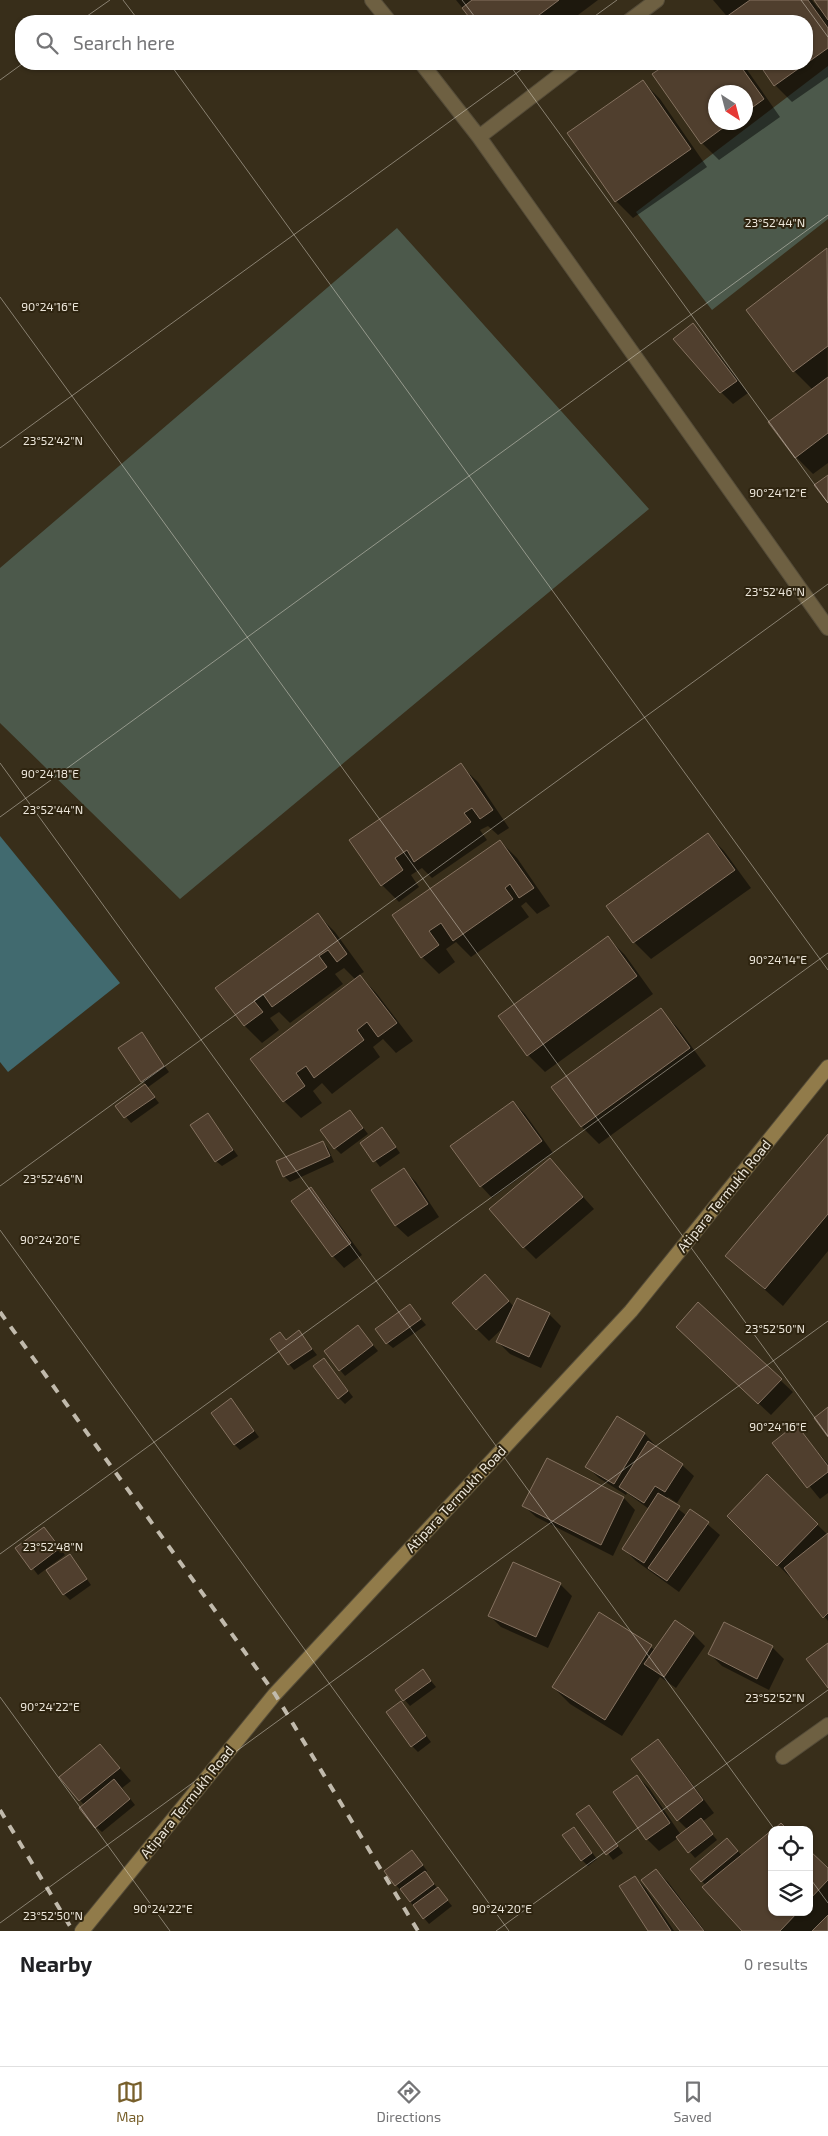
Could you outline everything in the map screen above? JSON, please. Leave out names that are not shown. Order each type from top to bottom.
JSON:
[{"type":"main road","name":"Atipara Termukh Road","points":[[82,1931],[275,1694],[631,1310],[828,1067]]},
{"type":"street","points":[[372,0],[384,15]]},
{"type":"street","points":[[637,15],[657,0]]},
{"type":"street","points":[[427,70],[478,137],[828,628]]},
{"type":"street","points":[[478,137],[566,70]]},
{"type":"street","points":[[783,1758],[828,1725]]},
{"type":"green space","points":[[828,66],[828,219],[712,310],[636,212],[744,130],[753,130],[753,123]]},
{"type":"green space","points":[[397,228],[649,509],[180,899],[0,723],[0,568]]},
{"type":"water","points":[[0,836],[120,983],[8,1072],[0,1062]]},
{"type":"building","points":[[472,0],[559,0],[539,15],[467,15],[462,8]]},
{"type":"building","points":[[750,0],[808,0],[828,28],[828,48],[813,59],[813,15],[729,15]]},
{"type":"building","points":[[814,0],[828,0],[828,20]]},
{"type":"building","points":[[658,70],[743,70],[764,99],[753,107],[753,85],[708,85],[708,130],[720,130],[701,144],[652,74]]},
{"type":"building","points":[[763,70],[797,70],[774,86]]},
{"type":"building","points":[[643,80],[691,149],[615,202],[567,133]]},
{"type":"building","points":[[827,248],[828,346],[793,372],[746,310]]},
{"type":"building","points":[[693,323],[737,381],[720,393],[673,339]]},
{"type":"building","points":[[828,377],[828,433],[795,458],[768,422]]},
{"type":"building","points":[[828,475],[828,503],[814,485]]},
{"type":"building","points":[[461,763],[493,810],[480,819],[472,808],[464,813],[471,822],[414,862],[407,850],[395,858],[403,870],[381,886],[349,840]]},
{"type":"building","points":[[708,833],[735,870],[633,943],[606,906]]},
{"type":"building","points":[[500,840],[534,888],[519,898],[510,884],[505,888],[513,899],[453,941],[441,923],[429,931],[439,945],[421,958],[392,915]]},
{"type":"building","points":[[318,913],[347,954],[337,962],[328,950],[319,956],[327,967],[272,1007],[263,994],[254,1001],[263,1012],[244,1026],[215,988]]},
{"type":"building","points":[[608,936],[637,976],[527,1056],[498,1016]]},
{"type":"building","points":[[360,975],[397,1023],[378,1037],[367,1022],[357,1030],[364,1040],[314,1078],[306,1066],[296,1073],[305,1086],[283,1102],[250,1059]]},
{"type":"building","points":[[661,1008],[690,1048],[581,1127],[551,1087]]},
{"type":"building","points":[[142,1032],[164,1066],[141,1082],[118,1048]]},
{"type":"building","points":[[145,1084],[155,1097],[124,1118],[115,1106]]},
{"type":"building","points":[[513,1101],[542,1141],[480,1187],[450,1146]]},
{"type":"building","points":[[350,1110],[363,1128],[334,1149],[320,1130]]},
{"type":"building","points":[[208,1113],[233,1150],[215,1162],[190,1125]]},
{"type":"building","points":[[382,1127],[396,1147],[373,1162],[360,1143]]},
{"type":"building","points":[[828,1134],[828,1214],[765,1289],[725,1256]]},
{"type":"building","points":[[323,1141],[330,1156],[283,1177],[276,1161]]},
{"type":"building","points":[[550,1158],[583,1197],[523,1248],[489,1209]]},
{"type":"building","points":[[404,1168],[428,1204],[395,1226],[371,1190]]},
{"type":"building","points":[[311,1187],[351,1243],[332,1257],[291,1201]]},
{"type":"building","points":[[485,1274],[509,1301],[476,1330],[452,1303]]},
{"type":"building","points":[[517,1298],[550,1313],[529,1357],[496,1342]]},
{"type":"building","points":[[698,1302],[782,1379],[758,1404],[676,1327]]},
{"type":"building","points":[[410,1304],[421,1319],[386,1344],[375,1329]]},
{"type":"building","points":[[358,1325],[373,1345],[339,1371],[324,1351]]},
{"type":"building","points":[[299,1330],[312,1349],[288,1365],[270,1339],[280,1332],[286,1340]]},
{"type":"building","points":[[324,1358],[348,1391],[338,1399],[313,1366]]},
{"type":"building","points":[[231,1398],[254,1431],[234,1445],[211,1413]]},
{"type":"building","points":[[828,1407],[828,1437],[814,1418]]},
{"type":"building","points":[[617,1416],[645,1433],[614,1484],[585,1467]]},
{"type":"building","points":[[796,1424],[828,1466],[828,1472],[807,1488],[772,1443]]},
{"type":"building","points":[[648,1441],[683,1464],[665,1492],[655,1486],[644,1503],[619,1487]]},
{"type":"building","points":[[547,1458],[624,1497],[601,1545],[522,1506]]},
{"type":"building","points":[[767,1474],[818,1524],[777,1566],[727,1516]]},
{"type":"building","points":[[658,1493],[680,1506],[644,1563],[622,1549]]},
{"type":"building","points":[[690,1509],[709,1522],[667,1581],[648,1568]]},
{"type":"building","points":[[44,1527],[60,1548],[31,1570],[15,1548]]},
{"type":"building","points":[[828,1533],[828,1613],[823,1618],[784,1568]]},
{"type":"building","points":[[70,1554],[87,1579],[63,1595],[46,1570]]},
{"type":"building","points":[[513,1562],[561,1583],[536,1637],[488,1616]]},
{"type":"building","points":[[599,1612],[652,1645],[605,1720],[552,1687]]},
{"type":"building","points":[[675,1620],[694,1633],[664,1677],[644,1664]]},
{"type":"building","points":[[724,1622],[773,1646],[757,1679],[708,1654]]},
{"type":"building","points":[[828,1643],[828,1688],[806,1659]]},
{"type":"building","points":[[423,1669],[431,1681],[403,1701],[395,1690]]},
{"type":"building","points":[[401,1701],[426,1736],[411,1747],[386,1712]]},
{"type":"building","points":[[658,1739],[703,1800],[677,1821],[631,1759]]},
{"type":"building","points":[[100,1744],[120,1768],[79,1801],[59,1777]]},
{"type":"building","points":[[637,1775],[670,1823],[646,1840],[613,1792]]},
{"type":"building","points":[[114,1779],[130,1799],[95,1828],[79,1808]]},
{"type":"building","points":[[589,1805],[618,1846],[606,1855],[576,1814]]},
{"type":"building","points":[[701,1818],[713,1834],[688,1853],[676,1837]]},
{"type":"building","points":[[574,1827],[592,1853],[581,1861],[562,1835]]},
{"type":"building","points":[[768,1833],[768,1916],[794,1916],[780,1931],[742,1931],[702,1887]]},
{"type":"building","points":[[727,1838],[738,1851],[701,1882],[690,1869]]},
{"type":"building","points":[[412,1850],[423,1865],[395,1886],[384,1871]]},
{"type":"building","points":[[813,1854],[828,1868],[828,1880],[813,1896]]},
{"type":"building","points":[[656,1869],[704,1931],[680,1931],[641,1880]]},
{"type":"building","points":[[425,1871],[434,1884],[410,1902],[400,1889]]},
{"type":"building","points":[[635,1876],[671,1931],[648,1931],[619,1886]]},
{"type":"building","points":[[438,1887],[448,1900],[423,1919],[413,1905]]},
{"type":"building","points":[[828,1915],[828,1931],[812,1931]]},
{"type":"railway","points":[[0,1312],[275,1694],[418,1931]]},
{"type":"railway","points":[[0,1810],[73,1931]]}]
